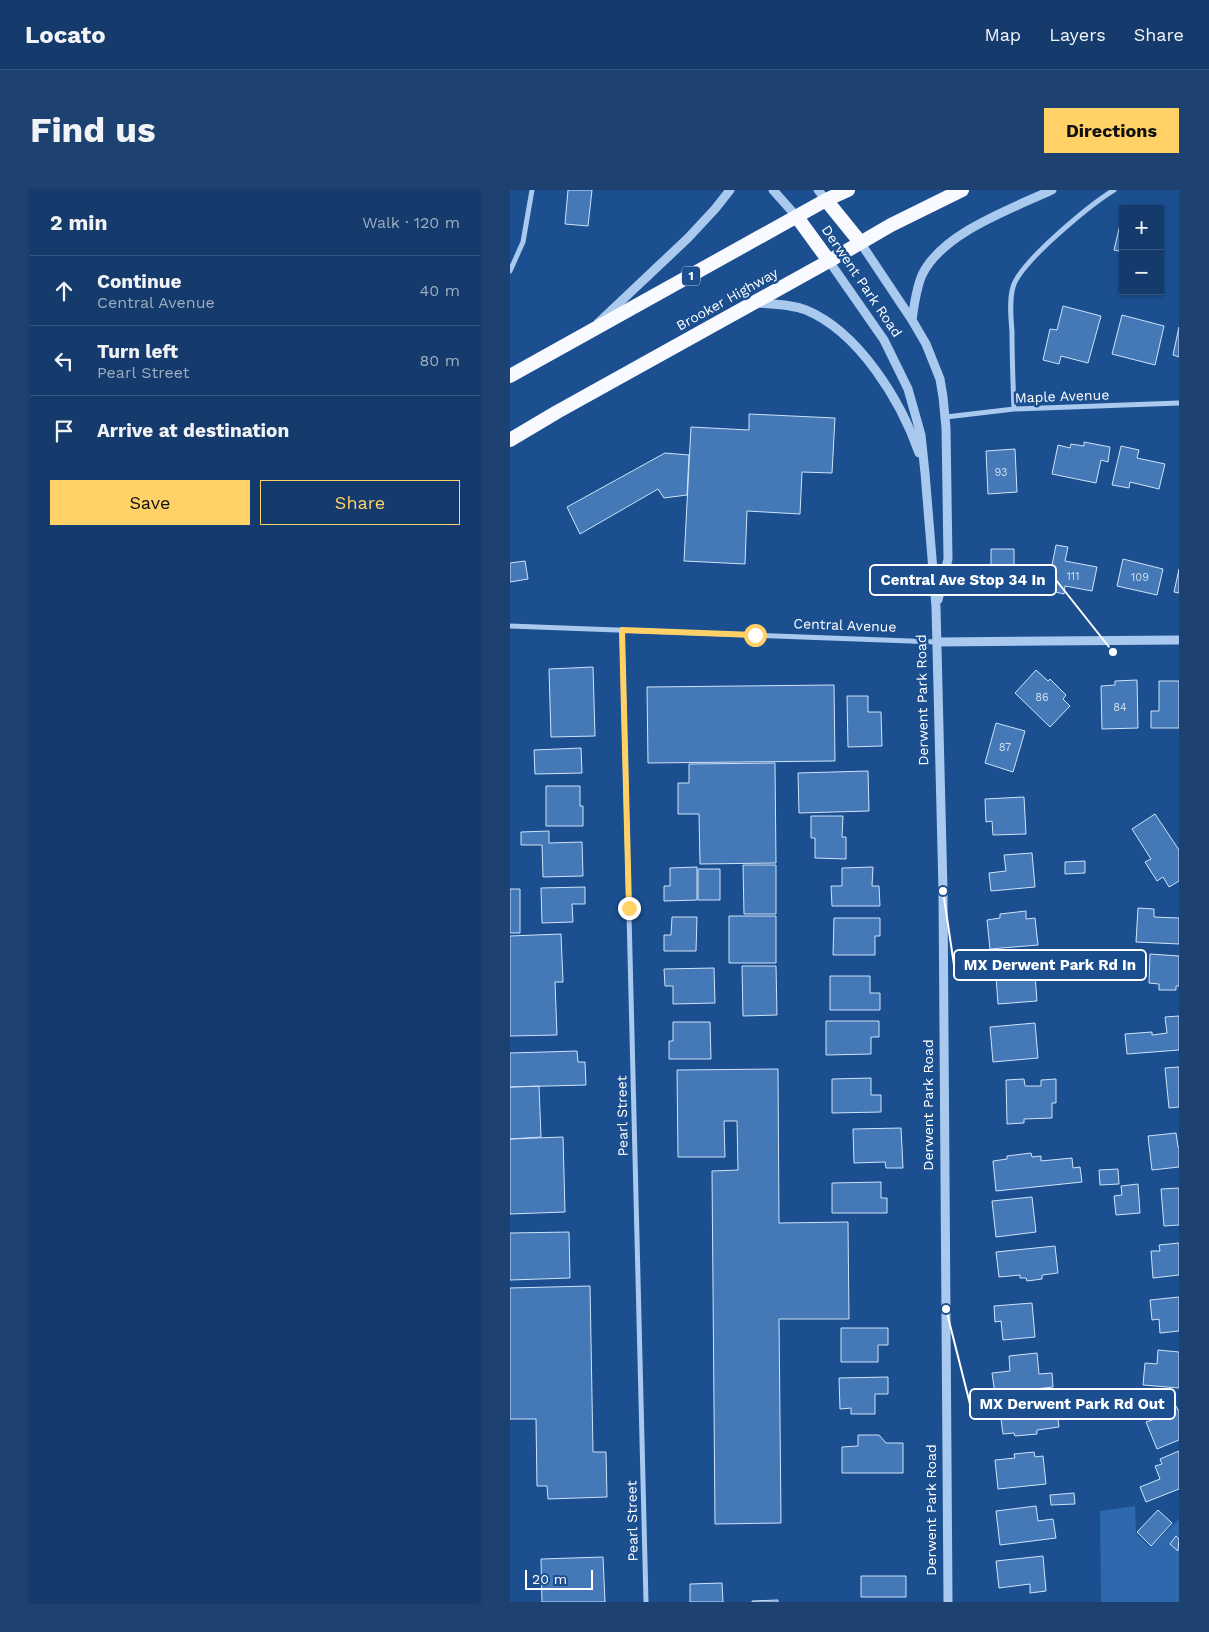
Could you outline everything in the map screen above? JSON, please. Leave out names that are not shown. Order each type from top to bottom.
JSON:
[{"type":"highway","name":"1","points":[[510,376],[797,217],[822,195],[848,190]]},
{"type":"highway","name":"Brooker Highway","points":[[510,440],[860,242],[962,190]]},
{"type":"highway","name":"Derwent Park Road","points":[[822,195],[860,242]]},
{"type":"highway","name":"Derwent Park Road","points":[[797,217],[829,261]]},
{"type":"street","points":[[510,271],[523,242],[532,190]]},
{"type":"street","points":[[585,335],[688,238],[730,190]]},
{"type":"street","name":"Derwent Park Road","points":[[773,190],[797,217]]},
{"type":"street","points":[[912,320],[922,275],[940,251],[969,230],[1052,190]]},
{"type":"street","points":[[1014,409],[1011,306],[1013,284],[1022,269],[1038,252],[1114,190]]},
{"type":"street","name":"Derwent Park Road","points":[[860,242],[912,320],[926,344],[940,379],[946,417],[948,559],[936,607]]},
{"type":"street","name":"Derwent Park Road","points":[[829,261],[884,340],[908,389],[921,434],[936,607],[943,891],[948,1602]]},
{"type":"street","points":[[753,303],[776,304],[805,310],[829,323],[848,339],[877,373],[910,427],[924,468]]},
{"type":"street","name":"Maple Avenue","points":[[946,417],[1014,409],[1179,403]]},
{"type":"street","name":"Central Avenue","points":[[510,626],[936,642],[1179,640]]},
{"type":"street","name":"Pearl Street","points":[[622,630],[646,1602]]},
{"type":"shaded area","points":[[1135,1506],[1136,1534],[1150,1547],[1179,1519],[1179,1602],[1101,1602],[1100,1511]]},
{"type":"building","points":[[568,190],[592,190],[588,226],[565,224]]},
{"type":"building","points":[[1119,229],[1119,251],[1114,250]]},
{"type":"building","points":[[1063,306],[1101,316],[1088,363],[1061,356],[1059,364],[1043,360],[1050,329],[1057,330]]},
{"type":"building","points":[[1122,315],[1164,326],[1155,365],[1112,354]]},
{"type":"building","points":[[1179,327],[1179,357],[1173,355]]},
{"type":"building","points":[[749,414],[835,418],[832,473],[802,472],[800,514],[747,511],[745,564],[684,561],[691,427],[749,430]]},
{"type":"building","points":[[1084,442],[1110,447],[1108,462],[1101,460],[1096,483],[1052,474],[1058,445],[1070,448],[1071,444],[1084,446]]},
{"type":"building","points":[[1121,446],[1139,450],[1137,458],[1165,464],[1159,489],[1130,482],[1129,488],[1112,485]]},
{"type":"building","points":[[1015,449],[1017,492],[988,494],[986,451]]},
{"type":"building","points":[[665,453],[689,455],[687,495],[664,498],[658,489],[580,534],[567,507]]},
{"type":"building","points":[[1056,545],[1068,547],[1065,561],[1097,567],[1092,591],[1065,586],[1064,594],[1047,590]]},
{"type":"building","points":[[991,549],[1014,549],[1014,591],[983,591],[983,571],[991,572]]},
{"type":"building","points":[[1123,559],[1163,569],[1157,595],[1117,586]]},
{"type":"building","points":[[525,561],[528,579],[510,582],[510,563]]},
{"type":"building","points":[[1179,569],[1179,593],[1174,592]]},
{"type":"building","points":[[593,667],[595,736],[551,737],[549,669]]},
{"type":"building","points":[[1036,670],[1048,681],[1050,679],[1066,695],[1063,699],[1070,706],[1050,727],[1015,693]]},
{"type":"building","points":[[1137,680],[1138,728],[1102,729],[1101,686],[1115,685],[1115,681]]},
{"type":"building","points":[[1159,681],[1179,681],[1179,728],[1151,728],[1151,711],[1159,711]]},
{"type":"building","points":[[834,685],[835,761],[648,763],[647,687]]},
{"type":"building","points":[[847,696],[868,696],[868,712],[881,712],[882,746],[848,747]]},
{"type":"building","points":[[996,723],[1025,731],[1013,772],[985,763]]},
{"type":"building","points":[[581,748],[582,773],[535,774],[534,750]]},
{"type":"building","points":[[775,763],[776,863],[700,864],[699,814],[678,814],[678,783],[689,783],[689,764]]},
{"type":"building","points":[[868,771],[869,811],[799,813],[798,773]]},
{"type":"building","points":[[546,786],[580,786],[583,826],[546,826]]},
{"type":"building","points":[[1024,797],[1026,834],[993,835],[992,821],[986,822],[985,799]]},
{"type":"building","points":[[1155,814],[1179,850],[1179,881],[1169,887],[1163,877],[1157,881],[1145,862],[1151,859],[1132,829]]},
{"type":"building","points":[[811,816],[843,816],[842,837],[846,837],[846,859],[815,858],[815,838],[811,838]]},
{"type":"building","points":[[549,831],[549,843],[582,842],[583,876],[543,877],[542,845],[521,845],[521,832]]},
{"type":"building","points":[[1032,853],[1035,887],[991,891],[989,873],[1006,871],[1004,855]]},
{"type":"building","points":[[1085,861],[1085,873],[1065,874],[1065,862]]},
{"type":"building","points":[[743,865],[776,865],[776,914],[744,914]]},
{"type":"building","points":[[697,867],[697,900],[664,901],[664,886],[670,886],[670,868]]},
{"type":"building","points":[[873,867],[872,886],[879,886],[880,906],[832,906],[831,886],[842,886],[842,868]]},
{"type":"building","points":[[698,869],[720,869],[720,900],[698,900]]},
{"type":"building","points":[[585,887],[585,904],[572,904],[573,922],[542,923],[541,888]]},
{"type":"building","points":[[510,889],[520,889],[520,933],[510,933]]},
{"type":"building","points":[[1138,908],[1154,909],[1154,917],[1179,918],[1179,944],[1136,942]]},
{"type":"building","points":[[1026,911],[1026,919],[1035,918],[1038,945],[990,949],[987,920],[1000,918],[1000,914]]},
{"type":"building","points":[[729,916],[776,916],[776,963],[729,963]]},
{"type":"building","points":[[672,917],[697,917],[696,951],[664,951],[664,935],[671,935]]},
{"type":"building","points":[[834,918],[880,918],[880,936],[875,936],[875,955],[833,955]]},
{"type":"building","points":[[561,934],[563,982],[555,982],[557,1035],[510,1036],[510,936]]},
{"type":"building","points":[[1150,954],[1179,956],[1179,986],[1176,986],[1176,990],[1159,990],[1159,984],[1149,983]]},
{"type":"building","points":[[1034,960],[1037,1001],[998,1004],[995,962]]},
{"type":"building","points":[[742,966],[776,966],[777,1015],[743,1016]]},
{"type":"building","points":[[714,968],[715,1003],[673,1004],[673,986],[665,986],[664,969]]},
{"type":"building","points":[[830,976],[870,976],[870,993],[880,993],[880,1010],[830,1010]]},
{"type":"building","points":[[1179,1016],[1179,1050],[1127,1054],[1125,1034],[1152,1032],[1152,1035],[1167,1033],[1165,1017]]},
{"type":"building","points":[[826,1021],[879,1021],[879,1037],[871,1037],[871,1054],[826,1055]]},
{"type":"building","points":[[673,1022],[710,1022],[711,1059],[669,1059],[669,1041],[673,1041]]},
{"type":"building","points":[[1035,1023],[1038,1058],[993,1062],[990,1027]]},
{"type":"building","points":[[577,1051],[578,1062],[585,1062],[586,1085],[510,1087],[510,1053]]},
{"type":"building","points":[[1179,1067],[1179,1107],[1169,1108],[1165,1068]]},
{"type":"building","points":[[778,1069],[779,1223],[848,1222],[849,1319],[779,1319],[781,1523],[715,1524],[712,1171],[738,1170],[737,1121],[724,1121],[725,1157],[678,1157],[677,1070]]},
{"type":"building","points":[[871,1078],[871,1095],[881,1095],[881,1112],[832,1113],[832,1079]]},
{"type":"building","points":[[1024,1079],[1025,1086],[1041,1086],[1041,1080],[1056,1079],[1056,1103],[1052,1103],[1052,1118],[1024,1119],[1024,1123],[1007,1124],[1006,1080]]},
{"type":"building","points":[[539,1086],[541,1137],[510,1139],[510,1087]]},
{"type":"building","points":[[901,1128],[903,1168],[886,1168],[885,1162],[854,1163],[853,1129]]},
{"type":"building","points":[[1176,1133],[1179,1147],[1179,1167],[1152,1170],[1148,1136]]},
{"type":"building","points":[[563,1137],[565,1212],[510,1214],[510,1139]]},
{"type":"building","points":[[1031,1153],[1032,1157],[1041,1156],[1041,1161],[1072,1158],[1073,1168],[1080,1167],[1082,1182],[996,1191],[993,1161],[1007,1159],[1007,1156]]},
{"type":"building","points":[[1118,1169],[1119,1184],[1100,1185],[1099,1170]]},
{"type":"building","points":[[881,1182],[881,1198],[887,1198],[887,1213],[832,1213],[832,1183]]},
{"type":"building","points":[[1138,1184],[1140,1213],[1116,1215],[1114,1196],[1122,1195],[1121,1186]]},
{"type":"building","points":[[1179,1188],[1179,1225],[1164,1226],[1161,1189]]},
{"type":"building","points":[[1032,1197],[1036,1232],[996,1237],[992,1201]]},
{"type":"building","points":[[569,1232],[570,1278],[510,1280],[510,1233]]},
{"type":"building","points":[[1179,1243],[1179,1275],[1153,1278],[1151,1251],[1160,1251],[1159,1245]]},
{"type":"building","points":[[1055,1246],[1058,1273],[1042,1275],[1042,1279],[1027,1281],[1026,1278],[1020,1278],[1020,1275],[999,1277],[996,1252]]},
{"type":"building","points":[[590,1286],[593,1452],[606,1452],[607,1497],[548,1499],[547,1486],[537,1486],[536,1419],[510,1419],[510,1288]]},
{"type":"building","points":[[1179,1297],[1179,1331],[1160,1333],[1159,1319],[1152,1320],[1150,1300]]},
{"type":"building","points":[[1032,1303],[1035,1337],[1003,1340],[1001,1321],[995,1322],[994,1306]]},
{"type":"building","points":[[841,1328],[888,1328],[888,1345],[878,1345],[878,1362],[841,1362]]},
{"type":"building","points":[[1158,1350],[1179,1352],[1179,1388],[1143,1385],[1145,1363],[1157,1364]]},
{"type":"building","points":[[1037,1353],[1039,1374],[1052,1373],[1053,1387],[995,1394],[992,1373],[1010,1371],[1009,1356]]},
{"type":"building","points":[[888,1377],[888,1394],[875,1394],[875,1414],[851,1414],[851,1408],[840,1409],[839,1378]]},
{"type":"building","points":[[1055,1397],[1059,1427],[1037,1430],[1037,1434],[1015,1436],[1014,1433],[1003,1434],[999,1404]]},
{"type":"building","points":[[1176,1406],[1179,1410],[1179,1440],[1157,1449],[1146,1422],[1155,1419],[1154,1415]]},
{"type":"building","points":[[858,1435],[879,1435],[886,1443],[903,1443],[903,1473],[842,1473],[842,1447],[858,1446]]},
{"type":"building","points":[[1179,1451],[1179,1489],[1146,1502],[1140,1487],[1160,1479],[1155,1466],[1162,1464],[1160,1459]]},
{"type":"building","points":[[1034,1452],[1035,1457],[1043,1456],[1046,1484],[998,1489],[995,1460],[1015,1458],[1014,1454]]},
{"type":"building","points":[[1074,1493],[1075,1504],[1051,1505],[1050,1495]]},
{"type":"building","points":[[1036,1506],[1038,1521],[1053,1519],[1056,1538],[1000,1545],[996,1511]]},
{"type":"building","points":[[1158,1510],[1172,1523],[1151,1546],[1137,1532]]},
{"type":"building","points":[[1176,1536],[1179,1539],[1178,1551],[1170,1544]]},
{"type":"building","points":[[1043,1556],[1046,1591],[1030,1593],[1030,1584],[999,1588],[996,1561]]},
{"type":"building","points":[[603,1557],[605,1602],[542,1602],[541,1559]]},
{"type":"building","points":[[861,1576],[906,1576],[906,1597],[861,1597]]},
{"type":"building","points":[[722,1583],[723,1602],[690,1602],[690,1584]]},
{"type":"building","points":[[778,1600],[778,1602],[752,1602],[752,1601]]},
{"type":"place","name":"Central Ave Stop 34 In","points":[[1113,652]]},
{"type":"place","name":"MX Derwent Park Rd In","points":[[943,891]]},
{"type":"place","name":"MX Derwent Park Rd Out","points":[[946,1309]]},
{"type":"route","points":[[629,908],[622,630],[755,635]]}]
